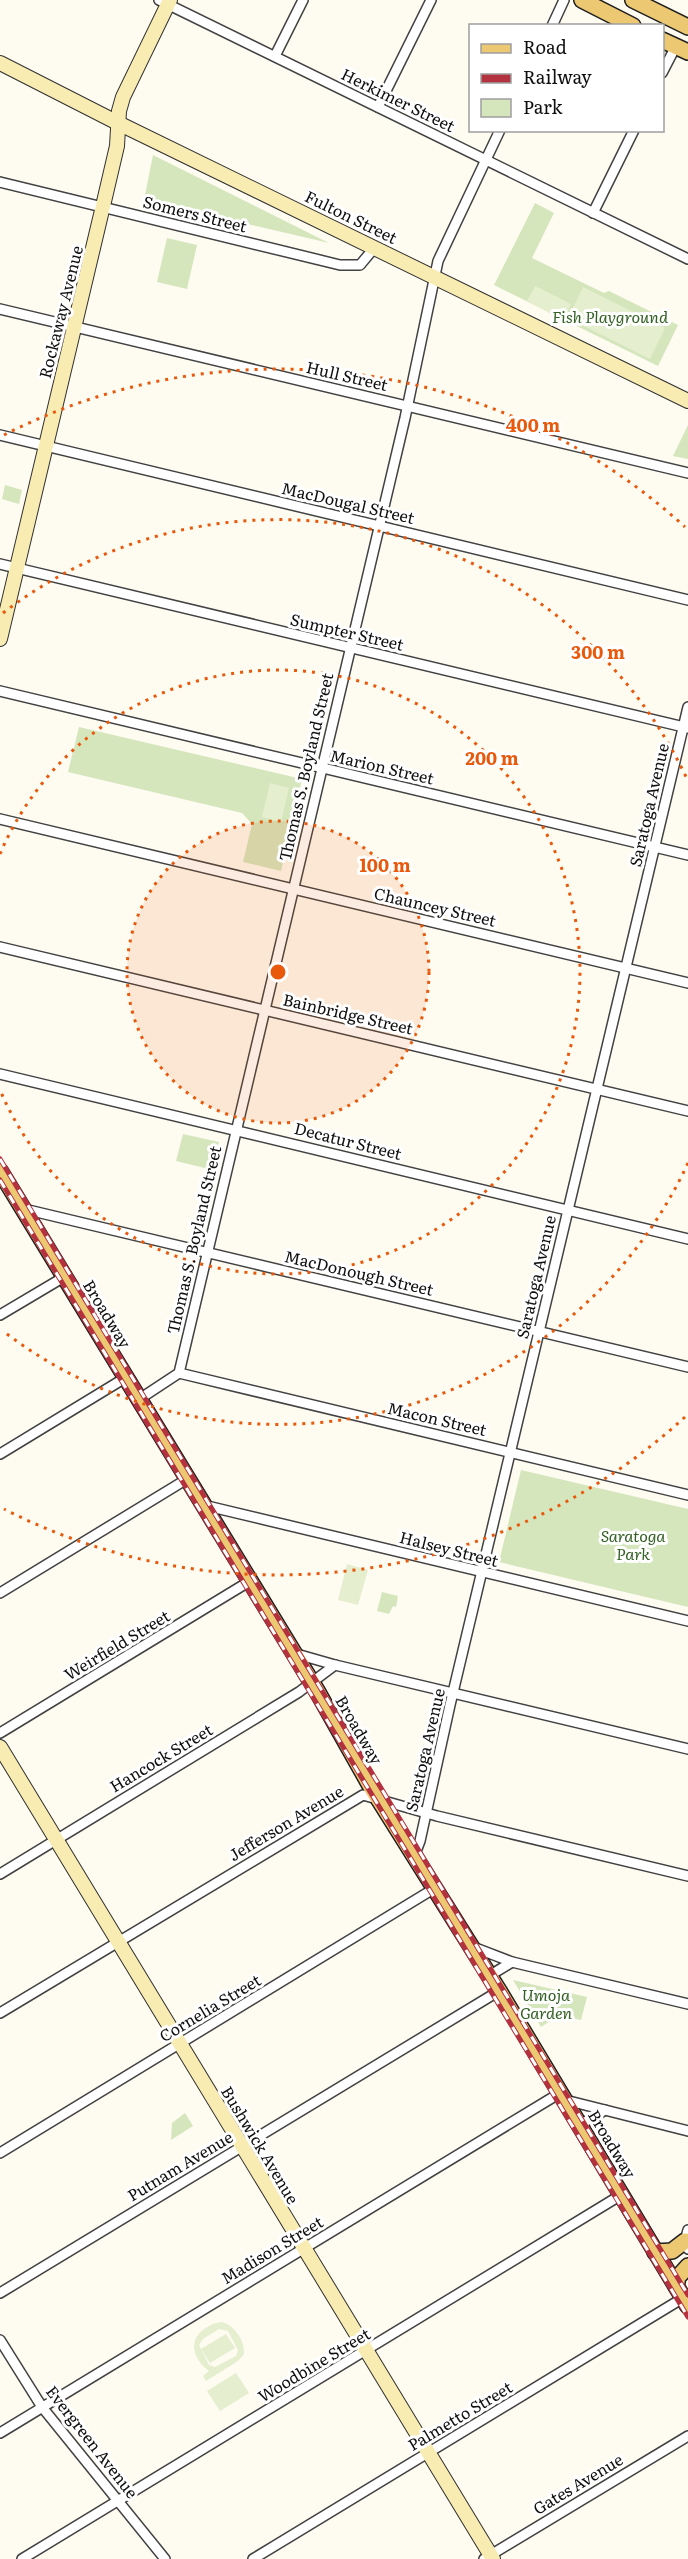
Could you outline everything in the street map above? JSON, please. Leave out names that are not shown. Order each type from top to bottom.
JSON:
[{"type":"main road","points":[[582,0],[629,24]]},
{"type":"main road","points":[[633,0],[688,27]]},
{"type":"main road","name":"Rockaway Avenue","points":[[0,639],[104,206],[117,146],[118,123],[123,97],[166,1]]},
{"type":"main road","name":"Fulton Street","points":[[0,63],[118,123],[688,401]]},
{"type":"main road","name":"Broadway","points":[[0,1173],[250,1581],[379,1798],[499,1991],[682,2296]]},
{"type":"main road","name":"Bushwick Avenue","points":[[0,1747],[428,2453],[489,2558]]},
{"type":"main road","points":[[655,2252],[672,2251],[687,2240]]},
{"type":"main road","points":[[682,2296],[678,2277],[688,2266]]},
{"type":"street","points":[[275,57],[303,0]]},
{"type":"street","points":[[378,107],[431,0]]},
{"type":"street","points":[[553,24],[564,0]]},
{"type":"street","name":"Herkimer Street","points":[[166,1],[275,57],[688,259]]},
{"type":"street","points":[[664,71],[675,46]]},
{"type":"street","name":"Thomas S. Boyland Street","points":[[179,1373],[408,406],[441,251],[499,132]]},
{"type":"street","points":[[593,213],[633,132]]},
{"type":"street","name":"Somers Street","points":[[0,182],[340,265],[360,265],[375,247]]},
{"type":"street","name":"Hull Street","points":[[0,309],[688,473]]},
{"type":"street","name":"MacDougal Street","points":[[0,435],[688,600]]},
{"type":"street","name":"Sumpter Street","points":[[0,564],[686,728]]},
{"type":"street","name":"Marion Street","points":[[0,691],[688,855]]},
{"type":"street","name":"Saratoga Avenue","points":[[415,1854],[655,847],[686,728],[688,707]]},
{"type":"street","name":"Chauncey Street","points":[[0,819],[688,983]]},
{"type":"street","name":"Bainbridge Street","points":[[0,947],[688,1111]]},
{"type":"street","name":"Decatur Street","points":[[0,1074],[688,1239]]},
{"type":"street","name":"MacDonough Street","points":[[24,1209],[688,1367]]},
{"type":"street","points":[[0,1315],[64,1277]]},
{"type":"street","points":[[138,1400],[179,1373]]},
{"type":"street","name":"Macon Street","points":[[179,1373],[688,1495]]},
{"type":"street","points":[[0,1454],[125,1378]]},
{"type":"street","points":[[0,1593],[187,1479]]},
{"type":"street","name":"Halsey Street","points":[[203,1505],[688,1621]]},
{"type":"street","name":"Weirfield Street","points":[[0,1734],[250,1581]]},
{"type":"street","points":[[293,1653],[688,1749]]},
{"type":"street","name":"Hancock Street","points":[[0,1874],[335,1665]]},
{"type":"street","name":"Jefferson Avenue","points":[[0,2013],[363,1795],[426,1813],[688,1876]]},
{"type":"street","name":"Cornelia Street","points":[[0,2153],[435,1888]]},
{"type":"street","points":[[471,1947],[512,1962],[688,2004]]},
{"type":"street","points":[[489,1976],[512,1962]]},
{"type":"street","name":"Putnam Avenue","points":[[0,2293],[499,1991]]},
{"type":"street","points":[[563,2097],[688,2131]]},
{"type":"street","name":"Madison Street","points":[[0,2433],[304,2248],[563,2097]]},
{"type":"street","points":[[580,2125],[605,2110]]},
{"type":"street","name":"Woodbine Street","points":[[22,2559],[621,2195]]},
{"type":"street","name":"Palmetto Street","points":[[253,2559],[682,2296]]},
{"type":"street","name":"Evergreen Avenue","points":[[0,2340],[42,2407],[165,2559]]},
{"type":"street","name":"Gates Avenue","points":[[489,2558],[688,2436]]},
{"type":"green space","points":[[153,155],[329,243],[144,200]]},
{"type":"green space","name":"Fish Playground","points":[[535,203],[554,213],[532,258],[604,293],[609,291],[678,325],[658,366],[494,285]]},
{"type":"green space","points":[[167,238],[197,245],[187,289],[157,282]]},
{"type":"green space","points":[[535,286],[571,304],[563,320],[527,301]]},
{"type":"green space","points":[[583,287],[665,328],[650,359],[568,318]]},
{"type":"green space","points":[[688,425],[688,459],[673,456]]},
{"type":"green space","points":[[5,485],[22,490],[19,504],[2,499]]},
{"type":"green space","points":[[79,727],[302,779],[281,871],[243,862],[252,824],[242,813],[68,772]]},
{"type":"green space","points":[[270,783],[289,788],[281,822],[262,817]]},
{"type":"green space","points":[[183,1134],[219,1142],[213,1170],[176,1161]]},
{"type":"green space","name":"Saratoga Park","points":[[521,1470],[688,1509],[688,1607],[499,1562]]},
{"type":"green space","points":[[347,1564],[368,1570],[358,1605],[338,1600]]},
{"type":"green space","points":[[382,1592],[398,1596],[396,1607],[393,1606],[389,1614],[377,1611]]},
{"type":"green space","name":"Umoja Garden","points":[[513,1980],[587,1997],[581,2020],[571,2018],[567,2010],[541,2027]]},
{"type":"green space","points":[[185,2113],[193,2126],[171,2140],[172,2123]]},
{"type":"green space","points":[[221,2322],[230,2326],[241,2339],[244,2354],[238,2361],[206,2381],[203,2376],[209,2371],[201,2364],[194,2349],[198,2335],[211,2325]],"holes":[[[219,2329],[228,2331],[238,2350],[236,2356],[215,2367],[209,2365],[199,2345],[203,2339]]]},
{"type":"green space","points":[[226,2334],[235,2348],[210,2363],[201,2349]]},
{"type":"green space","points":[[236,2373],[249,2393],[220,2411],[207,2391]]},
{"type":"railway","points":[[0,1159],[688,2295]]},
{"type":"railway","points":[[0,1180],[688,2317]]}]
